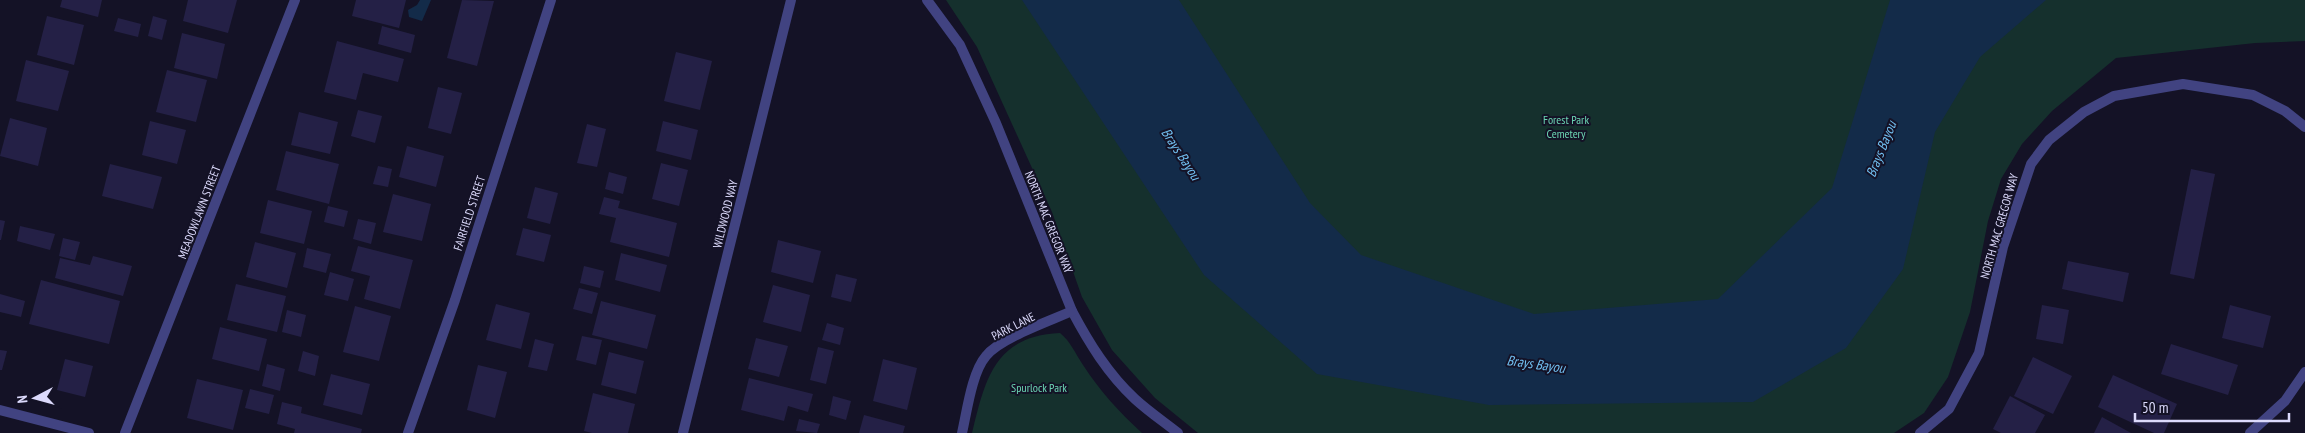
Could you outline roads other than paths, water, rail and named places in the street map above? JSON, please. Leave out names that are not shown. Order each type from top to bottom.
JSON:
[{"type":"street","name":"MEADOWLAWN STREET","points":[[125,433],[295,0]]},
{"type":"street","name":"FAIRFIELD STREET","points":[[408,433],[455,300],[551,0]]},
{"type":"street","name":"WILDWOOD WAY","points":[[683,433],[791,0]]},
{"type":"street","name":"NORTH MAC GREGOR WAY","points":[[927,0],[960,45],[996,123],[1072,311],[1087,339],[1110,372],[1135,399],[1178,433]]},
{"type":"street","name":"NORTH MAC GREGOR WAY","points":[[1920,433],[1949,409],[1979,353],[2003,247],[2031,164],[2049,140],[2084,112],[2114,96],[2183,84],[2253,95],[2285,111],[2305,126]]},
{"type":"street","name":"PARK LANE","points":[[962,433],[977,372],[986,355],[1004,342],[1072,311]]},
{"type":"street","points":[[2250,433],[2285,401],[2305,372]]},
{"type":"street","points":[[0,410],[89,433]]},
{"type":"water","points":[[420,0],[431,0],[422,21],[409,17],[408,10],[417,5]]},
{"type":"water","name":"Brays Bayou","points":[[1022,0],[1179,0],[1310,203],[1361,255],[1534,314],[1718,299],[1832,188],[1890,0],[2046,0],[1980,57],[1935,132],[1903,269],[1846,348],[1753,402],[1489,405],[1317,374],[1204,275]]},
{"type":"park label","name":"Forest Park Cemetery","points":[[1566,126]]},
{"type":"park label","name":"Spurlock Park","points":[[1039,387]]}]
